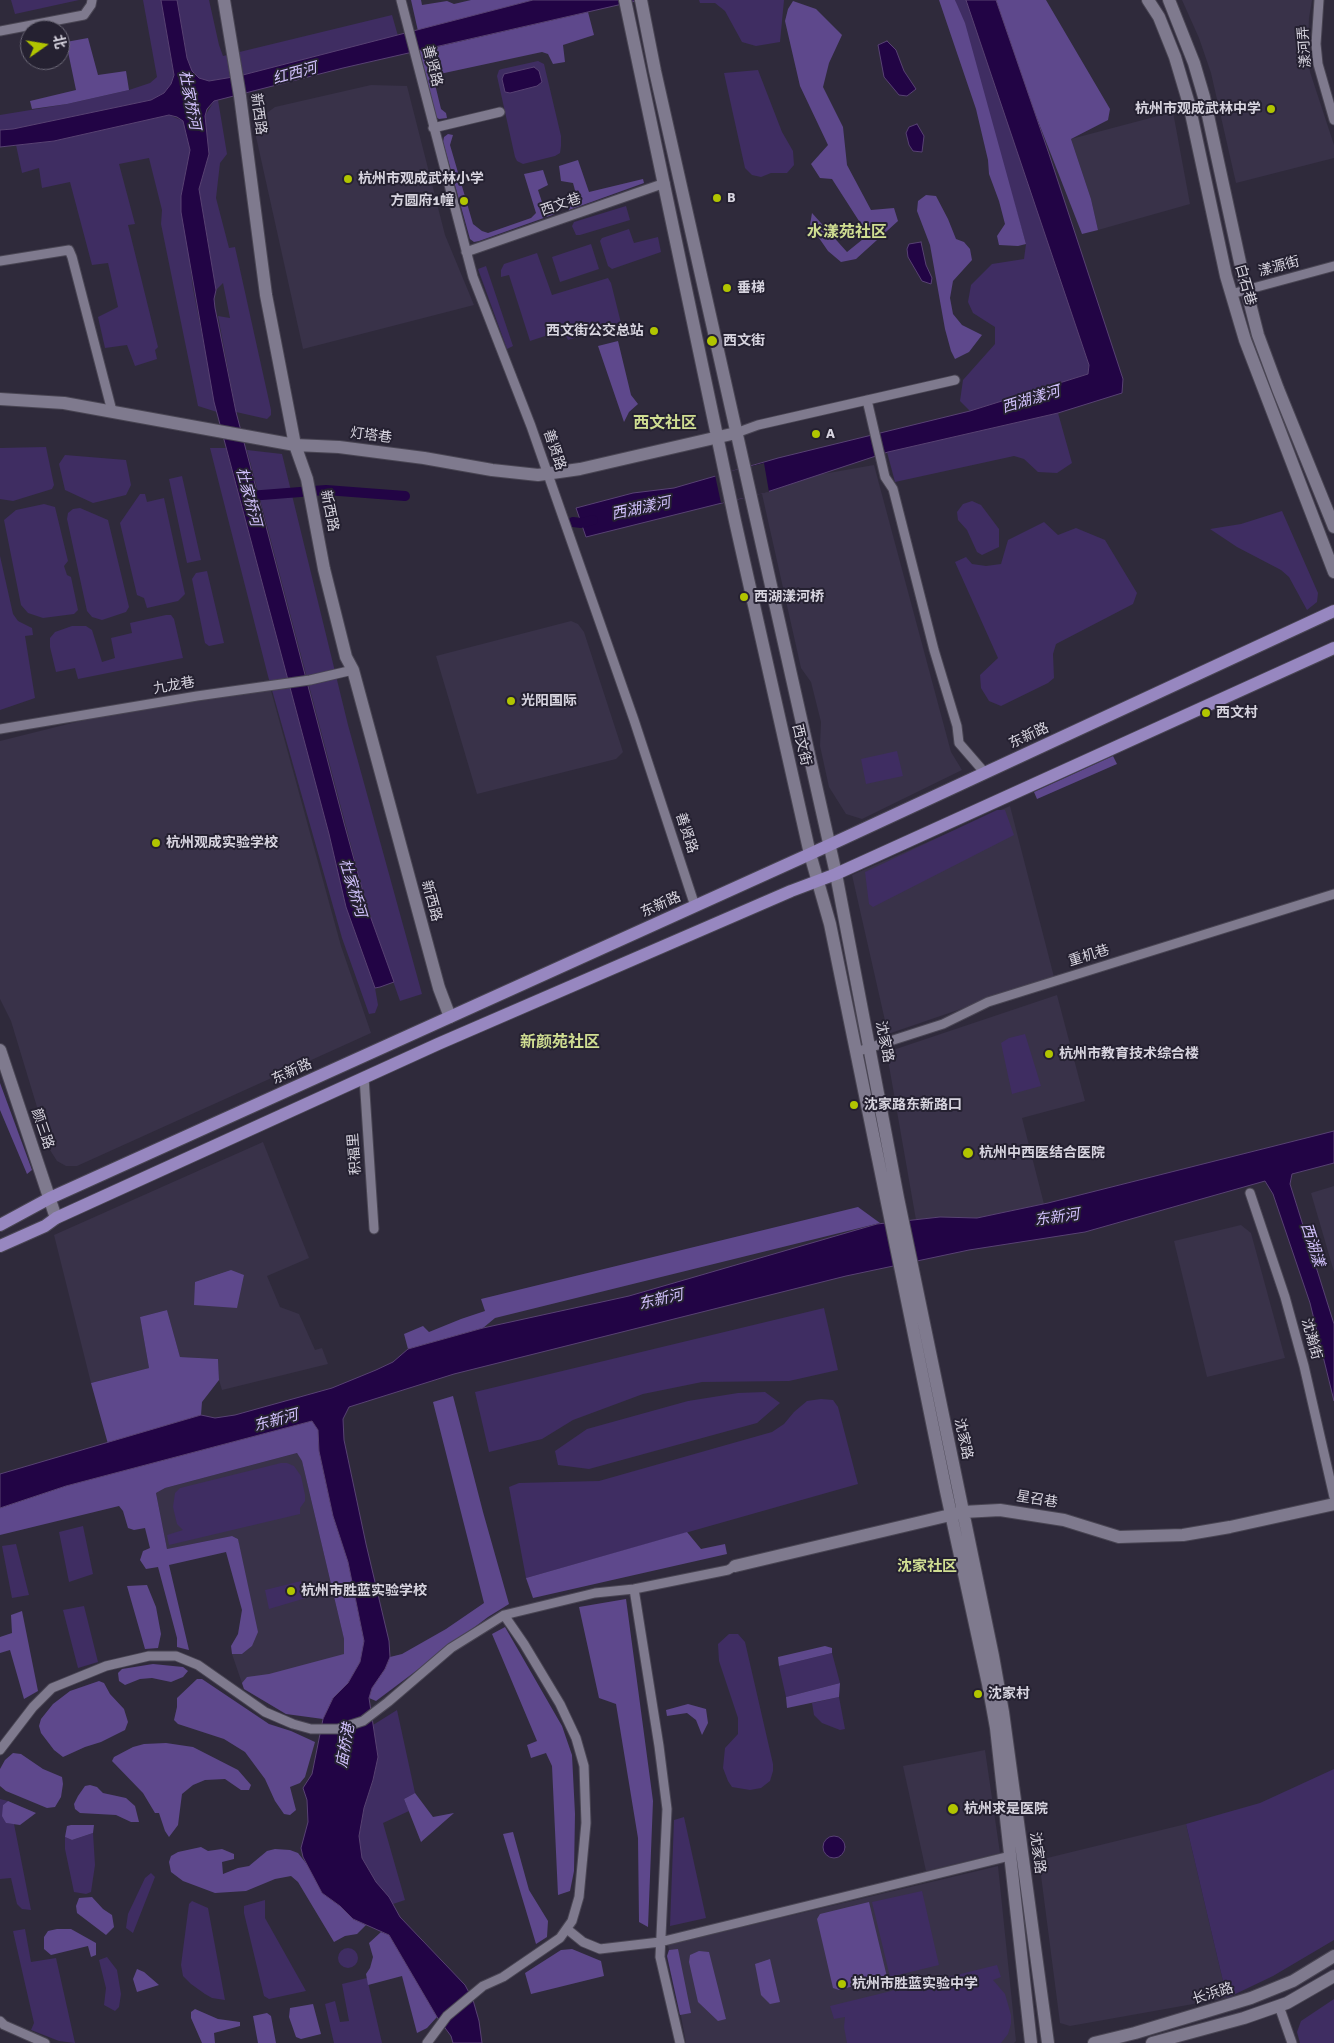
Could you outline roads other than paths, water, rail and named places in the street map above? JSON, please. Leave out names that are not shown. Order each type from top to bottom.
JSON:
[{"type":"main road","name":"新西路","points":[[224,0],[240,96],[266,295],[295,445],[307,479],[324,569],[346,657],[353,670],[439,988],[450,1017]]},
{"type":"main road","name":"白石巷","points":[[1148,0],[1159,17],[1176,56],[1189,104],[1231,294],[1245,340],[1334,572]]},
{"type":"main road","name":"白石巷","points":[[1169,0],[1194,62],[1204,97],[1258,335],[1334,527]]},
{"type":"main road","name":"西文街","points":[[625,2],[731,500],[817,881]]},
{"type":"main road","name":"西文街","points":[[642,3],[655,71],[830,844]]},
{"type":"main road","name":"灯塔巷","points":[[0,400],[64,402],[295,445],[340,447],[424,458],[492,470],[548,475],[647,455],[736,433]]},
{"type":"main road","name":"东新路","points":[[0,1224],[50,1198],[810,854],[1334,612]]},
{"type":"main road","points":[[0,1246],[45,1226],[56,1218],[364,1077],[836,874],[1334,648]]},
{"type":"main road","name":"沈家路","points":[[830,844],[870,1049],[894,1207],[906,1269],[957,1513],[1003,1712],[1048,2043]]},
{"type":"main road","name":"沈家路","points":[[817,881],[830,924],[856,1052],[894,1207]]},
{"type":"main road","name":"颜三路","points":[[0,1050],[56,1218]]},
{"type":"main road","name":"星召巷","points":[[735,1566],[957,1513],[1000,1510],[1064,1520],[1119,1537],[1183,1535],[1230,1527],[1334,1504]]},
{"type":"main road","name":"沈家路","points":[[957,1513],[993,1710],[1031,2043]]},
{"type":"main road","name":"长浜路","points":[[1094,2043],[1135,2033],[1252,1998],[1293,1981],[1334,1956]]},
{"type":"main road","points":[[1152,2043],[1244,2018],[1279,2006],[1334,1976]]},
{"type":"street","points":[[0,31],[84,15],[92,0]]},
{"type":"street","name":"善贤路","points":[[401,0],[473,276],[548,475],[634,720],[695,906]]},
{"type":"street","name":"漾河弄","points":[[1320,0],[1316,44],[1318,64],[1334,120]]},
{"type":"street","points":[[433,128],[500,112]]},
{"type":"street","name":"西文巷","points":[[466,252],[665,183]]},
{"type":"street","points":[[0,261],[69,250],[112,411]]},
{"type":"street","name":"漾源街","points":[[1231,294],[1334,266]]},
{"type":"street","points":[[736,433],[758,425],[955,380]]},
{"type":"street","points":[[867,400],[885,477],[893,489],[934,650],[957,726],[959,743],[985,773]]},
{"type":"street","name":"九龙巷","points":[[0,729],[265,685],[310,680],[353,670]]},
{"type":"street","name":"重机巷","points":[[856,1052],[943,1024],[988,1002],[1334,894]]},
{"type":"street","name":"积福里","points":[[364,1077],[374,1229]]},
{"type":"street","name":"沈瀚街","points":[[1250,1193],[1280,1281],[1302,1357],[1334,1497]]},
{"type":"street","points":[[0,1750],[33,1707],[52,1688],[106,1666],[149,1656],[176,1656],[198,1665],[265,1712],[302,1727],[338,1729],[363,1721],[391,1700],[451,1648],[504,1615],[595,1593],[634,1589],[728,1570],[735,1566]]},
{"type":"street","points":[[634,1589],[667,1809],[660,1957],[680,2043]]},
{"type":"street","points":[[427,2043],[448,2016],[478,1990],[503,1977],[560,1938],[572,1921],[579,1897],[586,1823],[584,1766],[576,1738],[560,1704],[504,1615]]},
{"type":"street","points":[[567,1928],[583,1942],[600,1949],[660,1942],[1010,1856]]},
{"type":"street","points":[[1279,2006],[1292,2043]]},
{"type":"street","points":[[0,2021],[4,2025],[45,2043]]},
{"type":"water","points":[[161,0],[177,0],[187,58],[192,71],[199,78],[209,81],[239,76],[533,0],[640,0],[343,68],[214,101],[207,109],[205,116],[209,154],[199,189],[216,290],[215,308],[236,412],[344,823],[368,910],[394,982],[380,987],[375,988],[346,907],[329,834],[214,402],[181,212],[181,196],[190,150],[183,121],[169,115],[54,141],[0,147],[0,130],[13,129],[151,100],[164,93],[171,84],[174,75]]},
{"type":"water","points":[[966,0],[996,0],[1123,379],[1122,393],[1058,413],[888,452],[770,491],[586,537],[576,508],[633,493],[674,488],[778,458],[970,411],[1088,374],[1089,365]]},
{"type":"water","points":[[887,41],[896,50],[904,71],[916,89],[907,96],[899,95],[884,77],[878,45]]},
{"type":"water","points":[[534,67],[539,71],[542,82],[537,86],[510,93],[505,92],[502,79],[504,74]]},
{"type":"water","points":[[917,124],[924,136],[922,152],[913,151],[909,145],[906,133],[909,127]]},
{"type":"water","points":[[921,242],[926,265],[932,278],[931,284],[922,281],[908,257],[907,249],[909,244]]},
{"type":"water","points":[[1334,1131],[1334,1163],[1292,1174],[1290,1184],[1334,1324],[1334,1401],[1310,1303],[1273,1194],[1265,1181],[1085,1232],[969,1250],[846,1276],[454,1374],[349,1407],[343,1419],[344,1440],[389,1641],[390,1657],[385,1669],[372,1688],[369,1698],[378,1757],[364,1808],[359,1836],[362,1858],[376,1882],[389,1897],[400,1917],[465,1985],[473,2000],[479,2021],[482,2043],[453,2043],[451,2036],[437,2017],[389,1935],[353,1919],[340,1906],[322,1893],[303,1857],[301,1848],[308,1822],[307,1800],[303,1788],[312,1774],[323,1719],[333,1698],[348,1683],[360,1662],[364,1641],[348,1562],[333,1516],[319,1451],[318,1430],[312,1421],[66,1486],[0,1508],[0,1474],[201,1415],[215,1418],[235,1415],[332,1388],[393,1362],[408,1349],[483,1328],[629,1296],[877,1224],[940,1217],[977,1218],[1048,1203]]},
{"type":"water","points":[[834,1836],[842,1839],[845,1847],[842,1855],[834,1858],[826,1855],[823,1847],[826,1839]]},
{"type":"waterway","name":"西湖漾河","points":[[249,496],[326,490],[405,496]]},
{"type":"waterway","name":"西湖漾河","points":[[573,522],[581,523],[593,520]]},
{"type":"place","name":"杭州市观成武林中学","points":[[1271,109]]},
{"type":"place","name":"杭州市观成武林小学","points":[[348,179]]},
{"type":"place","name":"B","points":[[717,198]]},
{"type":"place","name":"方圆府1幢","points":[[464,201]]},
{"type":"place","name":"垂梯","points":[[727,288]]},
{"type":"place","name":"西文街公交总站","points":[[654,331]]},
{"type":"place","name":"西文街","points":[[712,341]]},
{"type":"place","name":"A","points":[[816,434]]},
{"type":"place","name":"西湖漾河桥","points":[[744,597]]},
{"type":"place","name":"光阳国际","points":[[511,701]]},
{"type":"place","name":"西文村","points":[[1206,713]]},
{"type":"place","name":"杭州观成实验学校","points":[[156,843]]},
{"type":"place","name":"杭州市教育技术综合楼","points":[[1049,1054]]},
{"type":"place","name":"沈家路东新路口","points":[[854,1105]]},
{"type":"place","name":"杭州中西医结合医院","points":[[968,1153]]},
{"type":"place","name":"杭州市胜蓝实验学校","points":[[291,1591]]},
{"type":"place","name":"沈家村","points":[[978,1694]]},
{"type":"place","name":"杭州求是医院","points":[[953,1809]]},
{"type":"place","name":"杭州市胜蓝实验中学","points":[[842,1984]]},
{"type":"district","name":"水漾苑社区","points":[[847,233]]},
{"type":"district","name":"西文社区","points":[[665,424]]},
{"type":"district","name":"新颜苑社区","points":[[560,1043]]},
{"type":"district","name":"沈家社区","points":[[927,1567]]},
{"type":"water label","name":"红西河","points":[[295,74]]},
{"type":"water label","name":"杜家桥河","points":[[189,100]]},
{"type":"water label","name":"杜家桥河","points":[[248,497]]},
{"type":"water label","name":"杜家桥河","points":[[352,888]]},
{"type":"water label","name":"东新河","points":[[1057,1218]]},
{"type":"water label","name":"西湖漾","points":[[1312,1245]]},
{"type":"water label","name":"东新河","points":[[661,1300]]},
{"type":"water label","name":"东新河","points":[[276,1421]]},
{"type":"water label","name":"庙桥港","points":[[346,1746]]}]
